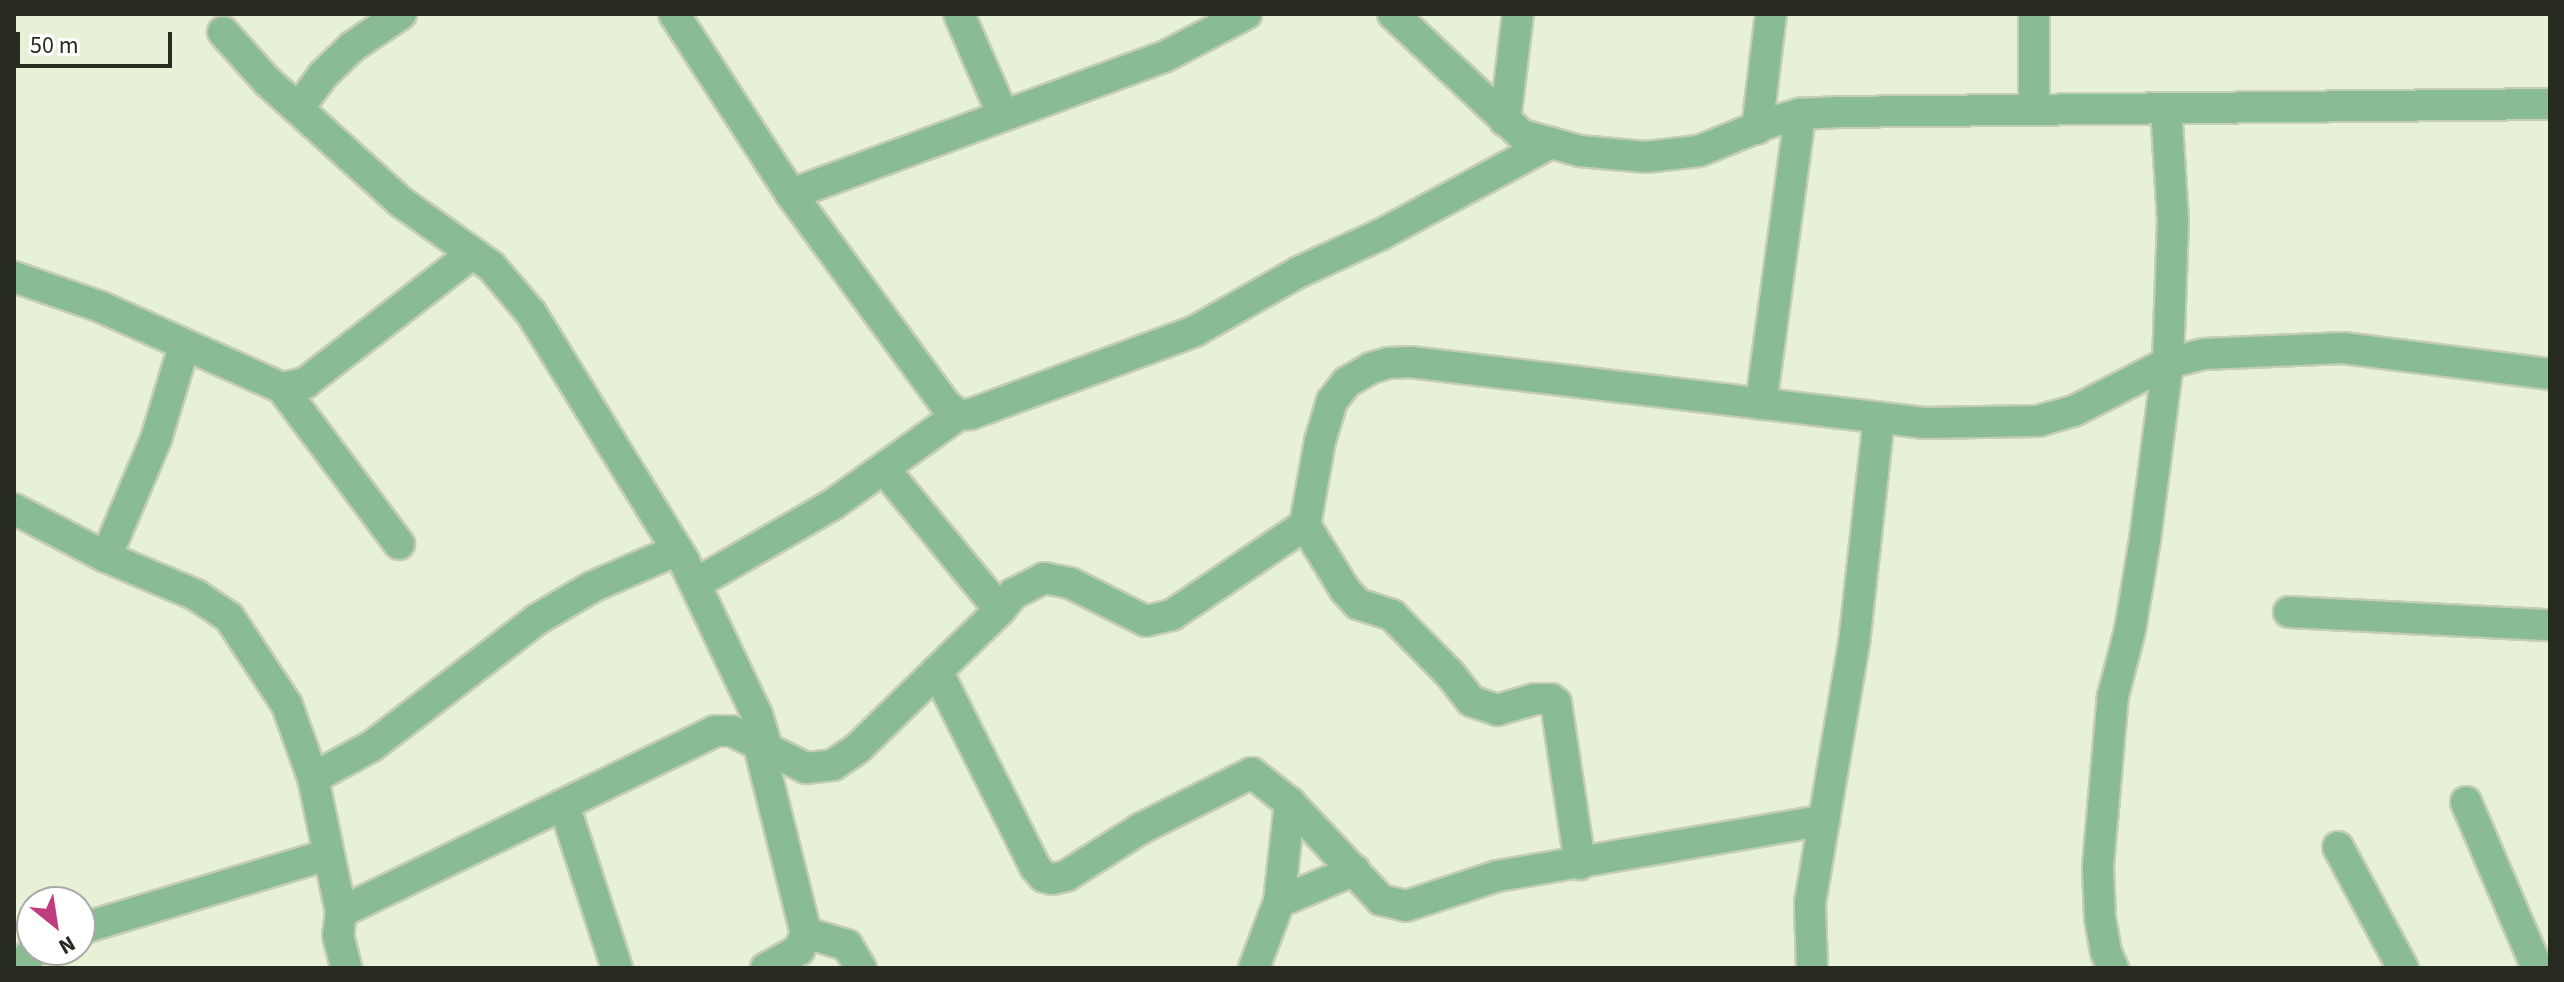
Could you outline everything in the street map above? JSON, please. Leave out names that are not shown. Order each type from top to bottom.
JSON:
[{"type":"street","points":[[298,109],[323,75],[352,47],[401,14]]},
{"type":"street","points":[[674,14],[791,194],[945,404],[958,415]]},
{"type":"street","points":[[959,14],[1003,115]]},
{"type":"street","points":[[791,194],[1164,57],[1246,14]]},
{"type":"street","points":[[1393,14],[1522,135],[1580,151],[1646,157],[1699,151],[1800,114],[2550,104]]},
{"type":"street","points":[[1505,121],[1518,14]]},
{"type":"street","points":[[1757,129],[1771,14]]},
{"type":"street","points":[[2034,14],[2034,110]]},
{"type":"street","points":[[223,32],[267,81],[401,202],[491,266],[531,313],[677,550],[757,715],[806,933],[799,950],[766,968]]},
{"type":"street","points":[[2113,968],[2100,918],[2098,866],[2113,696],[2130,630],[2168,363],[2173,221],[2166,108]]},
{"type":"street","points":[[1761,404],[1800,114]]},
{"type":"street","points":[[695,584],[832,505],[958,415],[971,414],[1195,331],[1299,272],[1380,235],[1551,143]]},
{"type":"street","points":[[282,388],[305,383],[473,253]]},
{"type":"street","points":[[14,277],[101,307],[282,388],[399,544]]},
{"type":"street","points":[[106,557],[156,439],[184,346]]},
{"type":"street","points":[[1580,864],[1556,703],[1551,699],[1535,699],[1497,710],[1471,701],[1441,664],[1392,615],[1358,604],[1345,590],[1305,525],[1320,441],[1332,401],[1347,382],[1371,368],[1410,362],[1925,423],[2038,421],[2074,411],[2168,363],[2204,354],[2343,348],[2550,374]]},
{"type":"street","points":[[1812,968],[1810,903],[1854,644],[1879,418]]},
{"type":"street","points":[[885,470],[1000,610]]},
{"type":"street","points":[[14,509],[106,557],[196,595],[229,617],[287,705],[313,778],[341,912],[338,935],[346,968]]},
{"type":"street","points":[[341,912],[715,731],[732,731],[806,768],[833,765],[848,757],[1013,594],[1044,578],[1070,583],[1134,616],[1156,620],[1172,615],[1305,525]]},
{"type":"street","points":[[313,778],[372,746],[536,620],[592,587],[677,550]]},
{"type":"street","points":[[2289,612],[2550,625]]},
{"type":"street","points":[[937,671],[1035,867],[1044,877],[1066,876],[1140,829],[1252,773],[1290,803],[1381,900],[1406,906],[1498,876],[1824,820]]},
{"type":"street","points":[[2466,802],[2537,968]]},
{"type":"street","points":[[1254,968],[1279,902],[1290,803]]},
{"type":"street","points":[[564,805],[617,968]]},
{"type":"street","points":[[2338,847],[2403,968]]},
{"type":"street","points":[[96,924],[327,855]]},
{"type":"street","points":[[1279,902],[1355,870]]},
{"type":"street","points":[[806,933],[847,945],[861,968]]}]
